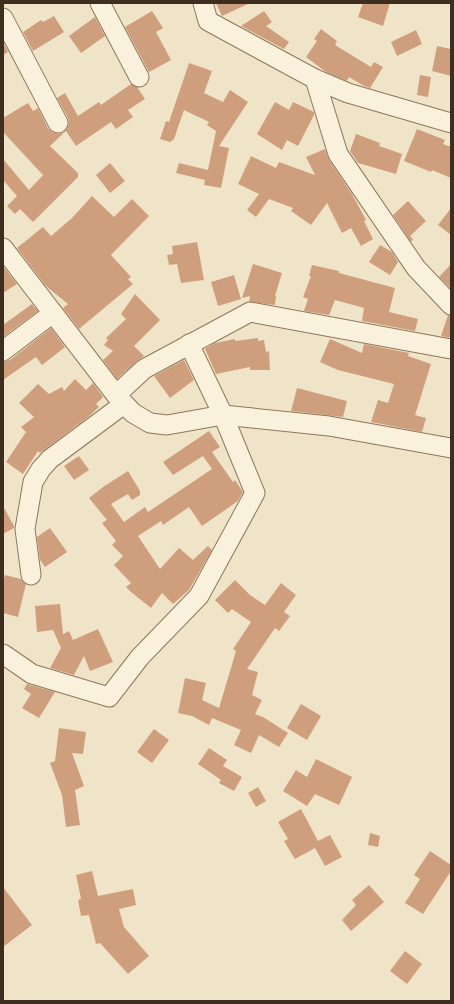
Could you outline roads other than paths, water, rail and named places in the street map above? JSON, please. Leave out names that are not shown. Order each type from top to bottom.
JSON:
[{"type":"street","points":[[100,3],[139,77]]},
{"type":"street","points":[[203,3],[208,20],[316,79],[348,92],[451,123]]},
{"type":"street","points":[[3,18],[58,123]]},
{"type":"street","points":[[316,79],[338,154],[416,268],[451,305]]},
{"type":"street","points":[[3,248],[120,399],[133,413],[150,423],[167,425],[223,415],[329,426],[451,448]]},
{"type":"street","points":[[31,575],[25,529],[33,482],[41,469],[50,459],[120,399],[144,369],[189,344],[250,312],[451,349]]},
{"type":"street","points":[[3,351],[53,313]]},
{"type":"street","points":[[3,654],[32,674],[109,697],[140,657],[199,596],[255,493],[223,415],[189,344]]}]
